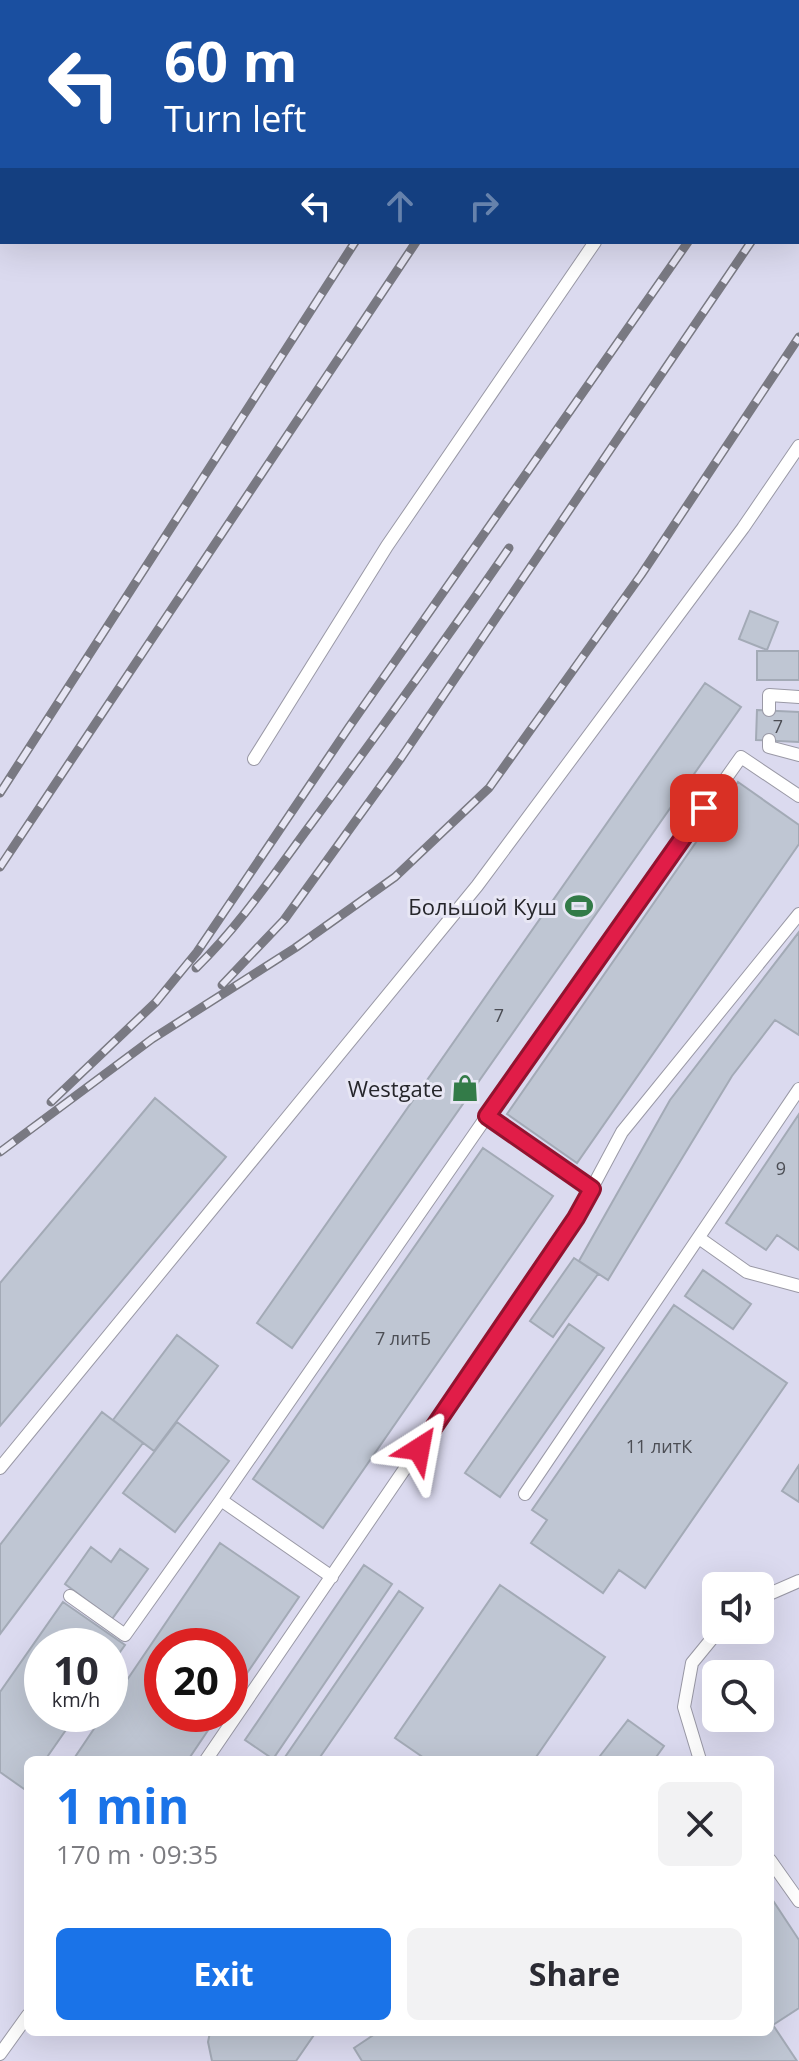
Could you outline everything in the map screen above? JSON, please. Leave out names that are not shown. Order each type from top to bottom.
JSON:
[{"type":"lane","points":[[254,759],[387,546],[594,244]]},
{"type":"lane","points":[[0,1468],[477,886],[743,528],[799,446]]},
{"type":"lane","points":[[769,710],[769,695],[799,697]]},
{"type":"lane","points":[[769,740],[769,747],[799,755]]},
{"type":"lane","points":[[70,1596],[125,1635],[741,757],[799,796]]},
{"type":"lane","points":[[209,1756],[576,1218],[622,1132],[799,914]]},
{"type":"lane","points":[[525,1494],[799,1089]]},
{"type":"lane","points":[[487,1116],[592,1189]]},
{"type":"lane","points":[[699,1238],[747,1272],[799,1286]]},
{"type":"lane","points":[[221,1500],[332,1577]]},
{"type":"lane","points":[[774,1592],[799,1581]]},
{"type":"lane","points":[[697,1756],[684,1707],[692,1663],[708,1644]]},
{"type":"lane","points":[[774,1866],[799,1901]]},
{"type":"lane","points":[[0,2054],[24,2021]]},
{"type":"shaded area","points":[[0,244],[799,244],[799,2061],[0,2061]]},
{"type":"building","points":[[750,611],[778,622],[767,650],[739,639]]},
{"type":"building","points":[[757,651],[799,651],[799,680],[757,680]]},
{"type":"building","points":[[705,683],[741,707],[292,1348],[257,1323]]},
{"type":"building","points":[[757,710],[799,712],[799,742],[756,740]]},
{"type":"building","points":[[738,782],[799,825],[799,844],[577,1163],[507,1114]]},
{"type":"building","points":[[799,932],[799,1035],[775,1020],[732,1076],[608,1280],[579,1261],[670,1100]]},
{"type":"building","points":[[155,1098],[226,1157],[0,1426],[0,1283]]},
{"type":"building","points":[[799,1114],[799,1250],[777,1235],[766,1250],[726,1223]]},
{"type":"building","points":[[483,1148],[553,1196],[323,1528],[253,1479]]},
{"type":"building","points":[[574,1258],[598,1274],[553,1337],[530,1321]]},
{"type":"building","points":[[703,1270],[751,1304],[733,1329],[685,1296]]},
{"type":"building","points":[[674,1305],[787,1383],[645,1588],[619,1570],[603,1593],[531,1543],[547,1520],[532,1510]]},
{"type":"building","points":[[569,1324],[604,1348],[500,1497],[465,1473]]},
{"type":"building","points":[[177,1335],[218,1366],[154,1451],[113,1420]]},
{"type":"building","points":[[102,1412],[143,1443],[0,1634],[0,1545]]},
{"type":"building","points":[[177,1422],[229,1461],[175,1532],[123,1493]]},
{"type":"building","points":[[799,1465],[799,1502],[782,1491]]},
{"type":"building","points":[[220,1543],[299,1597],[248,1672],[248,1628],[162,1628]]},
{"type":"building","points":[[91,1547],[111,1562],[120,1549],[148,1569],[112,1619],[65,1584]]},
{"type":"building","points":[[364,1565],[392,1584],[275,1756],[269,1756],[245,1740]]},
{"type":"building","points":[[500,1585],[605,1657],[537,1756],[421,1756],[395,1738]]},
{"type":"building","points":[[399,1591],[423,1608],[321,1756],[286,1756]]},
{"type":"building","points":[[63,1602],[100,1628],[45,1628]]},
{"type":"building","points":[[144,1655],[144,1732],[207,1732],[191,1756],[76,1756],[92,1732],[128,1732],[128,1678]]},
{"type":"building","points":[[24,1658],[24,1732],[64,1732],[48,1756],[24,1756],[24,1789],[0,1772],[0,1692]]},
{"type":"building","points":[[628,1720],[664,1746],[657,1756],[600,1756]]},
{"type":"building","points":[[774,1902],[799,1940],[799,2008],[774,2024]]},
{"type":"building","points":[[774,2026],[797,2061],[362,2061],[354,2048],[372,2036],[774,2036]]},
{"type":"building","points":[[209,2036],[313,2036],[296,2061],[212,2061]]},
{"type":"railway","points":[[0,793],[354,244]]},
{"type":"railway","points":[[0,867],[415,244]]},
{"type":"railway","points":[[51,1102],[156,1002],[197,952],[349,727],[687,244]]},
{"type":"railway","points":[[222,985],[284,920],[401,758],[750,244]]},
{"type":"railway","points":[[0,1152],[152,1039],[295,948],[395,877],[489,788],[641,575],[799,337]]},
{"type":"railway","points":[[196,968],[272,878],[509,548]]},
{"type":"place","name":"Большой Куш","points":[[579,906]]},
{"type":"place","name":"Westgate","points":[[465,1088]]},
{"type":"route","points":[[419,1449],[576,1218],[592,1189],[487,1116],[704,808]]}]
